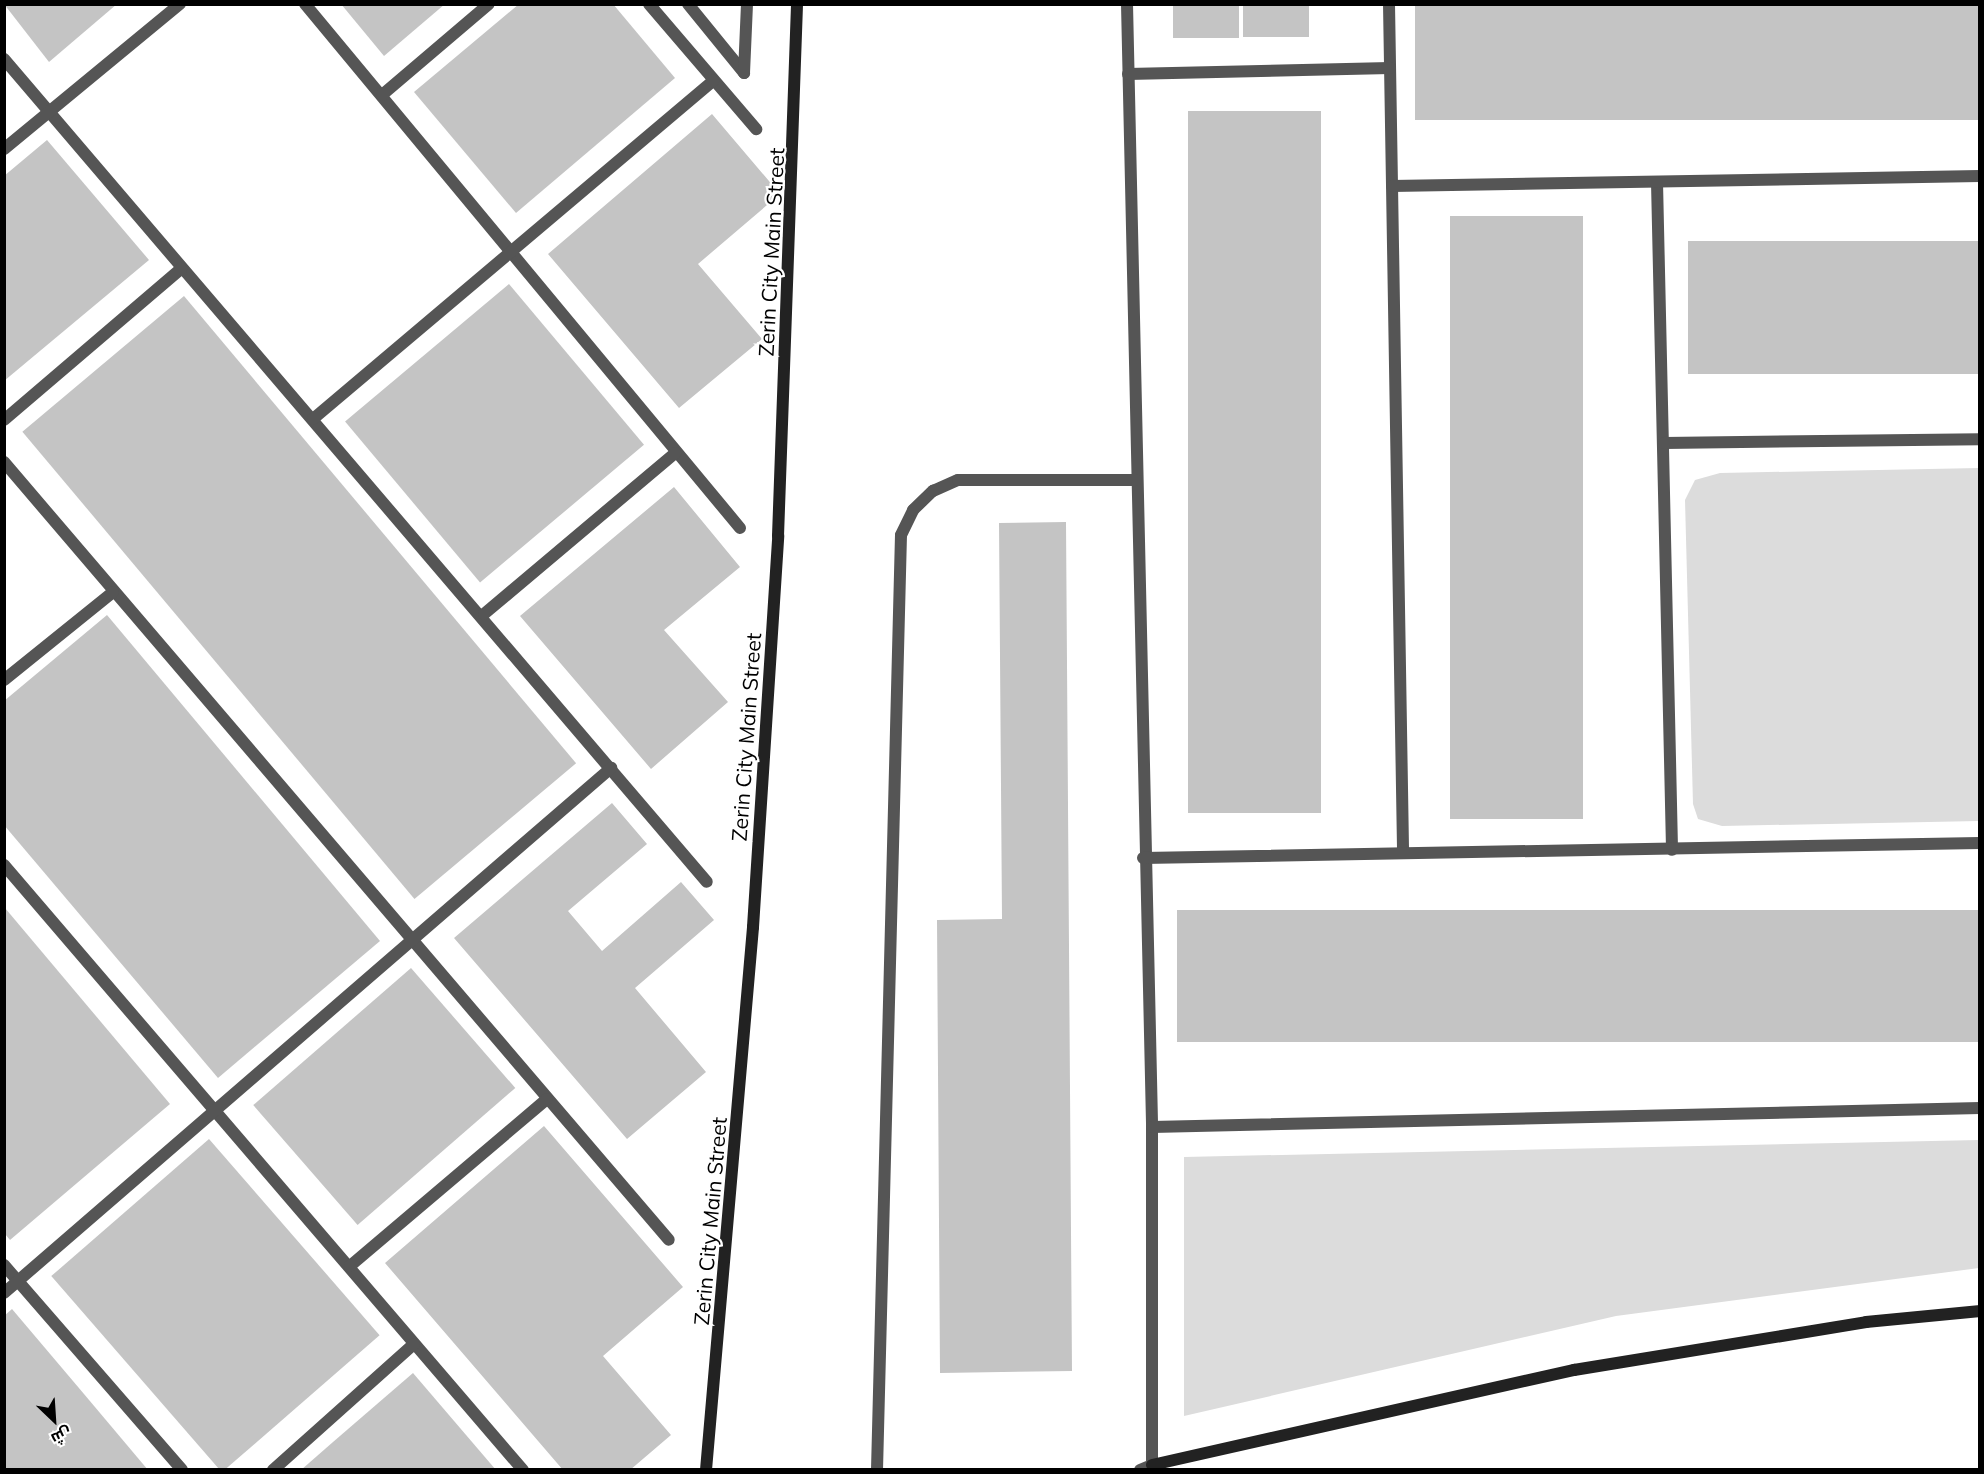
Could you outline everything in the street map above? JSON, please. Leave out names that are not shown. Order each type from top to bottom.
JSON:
[{"type":"street","points":[[4,149],[180,4]]},
{"type":"street","points":[[304,4],[511,248],[675,453],[740,528]]},
{"type":"street","points":[[382,95],[489,4]]},
{"type":"street","points":[[649,4],[756,129]]},
{"type":"street","points":[[688,4],[744,73],[747,4]]},
{"type":"street","name":"Zerin City Main Street","points":[[706,1470],[751,950],[778,536],[797,4]]},
{"type":"street","points":[[1127,4],[1143,858],[1152,1127],[1146,1467],[1574,1370],[1866,1322],[1980,1311]]},
{"type":"street","points":[[1389,4],[1403,851]]},
{"type":"street","points":[[4,59],[52,111],[181,269],[484,614],[707,882]]},
{"type":"street","points":[[1128,74],[1390,68]]},
{"type":"street","points":[[313,419],[511,248],[713,81]]},
{"type":"street","points":[[1392,186],[1980,176]]},
{"type":"street","points":[[1657,182],[1672,850]]},
{"type":"street","points":[[4,420],[181,269]]},
{"type":"street","points":[[1664,443],[1980,438]]},
{"type":"street","points":[[484,614],[675,453]]},
{"type":"street","points":[[4,462],[411,941],[669,1240]]},
{"type":"street","points":[[877,1470],[901,535],[913,510],[933,491],[958,480],[1136,480]]},
{"type":"street","points":[[4,680],[113,592]]},
{"type":"street","points":[[4,1293],[611,768]]},
{"type":"street","points":[[1143,858],[1403,851],[1672,850],[1980,843]]},
{"type":"street","points":[[4,865],[523,1470]]},
{"type":"street","points":[[350,1266],[547,1099]]},
{"type":"street","points":[[1152,1127],[1980,1108]]},
{"type":"street","points":[[4,1265],[182,1470]]},
{"type":"street","points":[[273,1470],[414,1344]]},
{"type":"shaded area","points":[[1979,468],[1979,821],[1722,826],[1698,819],[1693,804],[1685,500],[1695,480],[1720,473]]},
{"type":"shaded area","points":[[1979,1140],[1979,1268],[1616,1316],[1184,1416],[1184,1157]]},
{"type":"building","points":[[4,4],[117,4],[49,62]]},
{"type":"building","points":[[341,4],[445,4],[384,56]]},
{"type":"building","points":[[519,4],[613,4],[675,78],[516,213],[414,92]]},
{"type":"building","points":[[1173,4],[1239,4],[1239,38],[1173,38]]},
{"type":"building","points":[[1243,4],[1309,4],[1309,37],[1243,37]]},
{"type":"building","points":[[1415,4],[1980,4],[1980,120],[1415,120]]},
{"type":"building","points":[[1188,111],[1321,111],[1321,813],[1188,813]]},
{"type":"building","points":[[712,114],[780,194],[698,264],[762,339],[679,408],[548,254]]},
{"type":"building","points":[[47,140],[149,260],[4,381],[4,176]]},
{"type":"building","points":[[1450,216],[1583,216],[1583,819],[1450,819]]},
{"type":"building","points":[[1688,241],[1980,241],[1980,374],[1688,374]]},
{"type":"building","points":[[509,284],[644,445],[480,582],[345,422]]},
{"type":"building","points":[[184,296],[576,763],[414,899],[22,432]]},
{"type":"building","points":[[674,487],[740,567],[664,630],[728,702],[651,769],[520,616]]},
{"type":"building","points":[[1066,522],[1072,1371],[940,1373],[937,920],[1002,919],[999,523]]},
{"type":"building","points":[[107,615],[380,941],[218,1078],[4,825],[4,701]]},
{"type":"building","points":[[612,803],[647,844],[568,911],[602,951],[681,882],[714,920],[635,988],[706,1072],[627,1139],[454,938]]},
{"type":"building","points":[[5,908],[170,1104],[10,1240],[5,1234]]},
{"type":"building","points":[[1177,910],[1980,910],[1980,1042],[1177,1042]]},
{"type":"building","points":[[411,968],[515,1088],[358,1225],[253,1105]]},
{"type":"building","points":[[544,1126],[683,1287],[603,1356],[671,1435],[630,1470],[563,1470],[385,1263]]},
{"type":"building","points":[[209,1139],[380,1335],[225,1470],[220,1470],[51,1276]]},
{"type":"building","points":[[12,1309],[148,1470],[4,1470],[4,1316]]},
{"type":"building","points":[[413,1373],[496,1470],[301,1470],[333,1442]]}]
